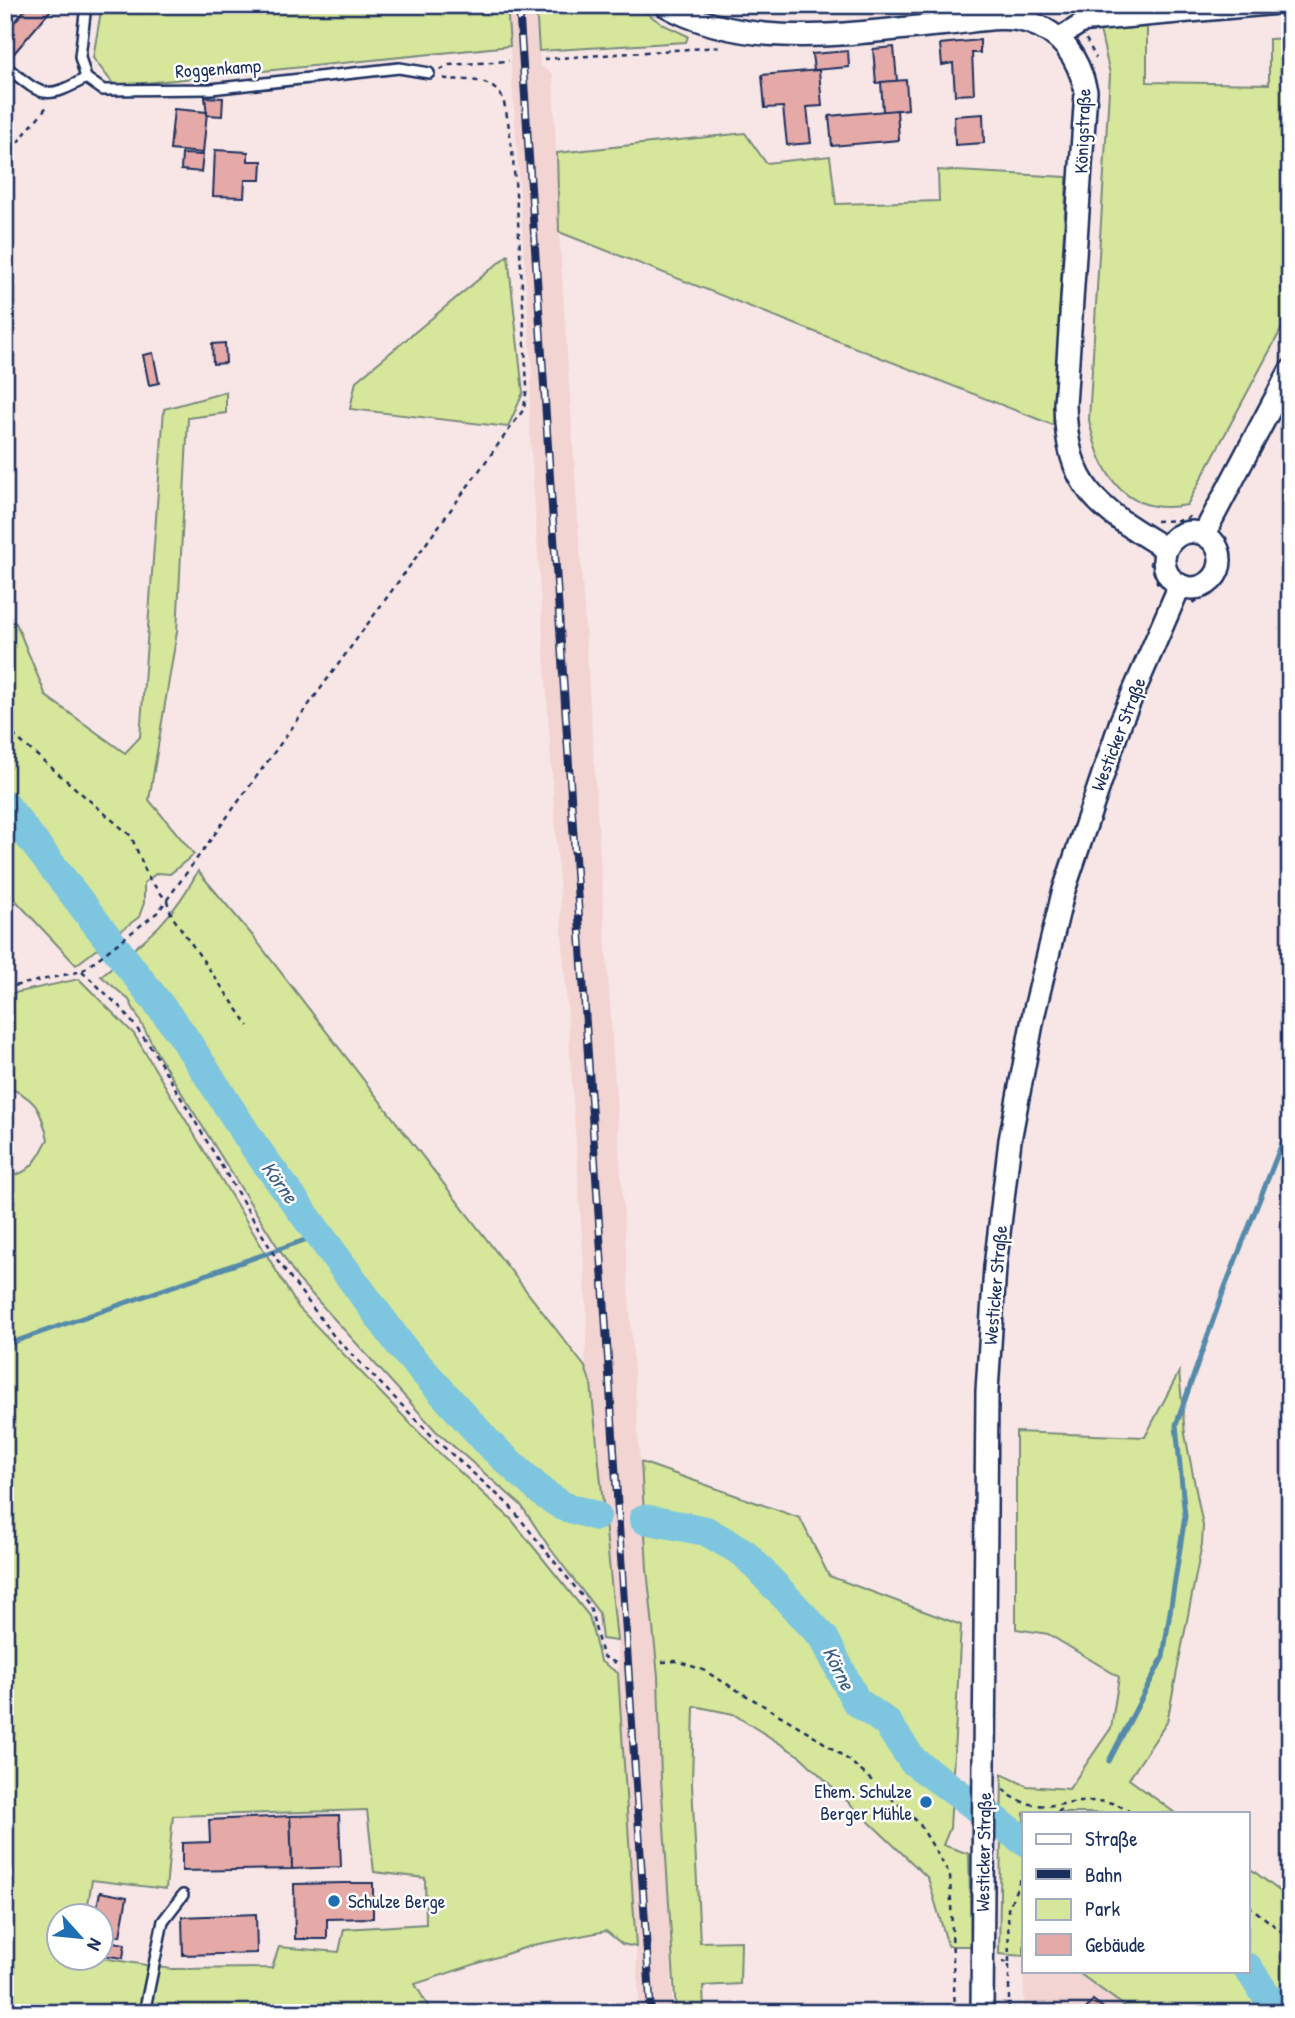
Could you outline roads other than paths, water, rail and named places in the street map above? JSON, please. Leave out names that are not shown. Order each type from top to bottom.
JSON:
[{"type":"street","points":[[665,5],[700,22],[751,33],[842,33],[1015,19],[1067,32],[1084,22],[1273,5]]},
{"type":"street","name":"Königstraße","points":[[1067,32],[1086,91],[1065,405],[1068,445],[1078,475],[1099,504],[1166,549]]},
{"type":"street","points":[[1204,534],[1290,370]]},
{"type":"street","points":[[1186,532],[1204,534],[1218,548],[1219,567],[1215,576],[1199,587],[1170,595],[1164,566],[1166,549],[1177,535],[1186,532]]},
{"type":"street","name":"Westicker Straße","points":[[982,2013],[983,1826],[991,1790],[987,1391],[995,1267],[1010,1140],[1034,1013],[1063,893],[1121,721],[1170,595]]},
{"type":"lane","points":[[5,66],[37,91],[58,93],[86,78],[80,57],[86,5]]},
{"type":"lane","name":"Roggenkamp","points":[[86,78],[103,90],[211,89],[399,68],[429,73]]},
{"type":"lane","points":[[144,2013],[163,1921],[183,1895]]},
{"type":"waterway","name":"Körne","points":[[5,805],[181,1033],[254,1146],[404,1350],[490,1445],[544,1494],[563,1506],[596,1516]]},
{"type":"waterway","points":[[1109,1761],[1163,1657],[1185,1516],[1176,1425],[1225,1287],[1290,1123]]},
{"type":"waterway","points":[[5,1345],[319,1235]]},
{"type":"waterway","name":"Körne","points":[[644,1519],[706,1531],[744,1553],[824,1638],[856,1701],[887,1723],[913,1761],[1022,1840]]},
{"type":"waterway","name":"Körne","points":[[1250,1971],[1278,2013]]},
{"type":"railway","points":[[519,5],[651,2013]]},
{"type":"place","name":"Ehem. Schulze Berger Mühle","points":[[926,1802]]},
{"type":"place","name":"Schulze Berge","points":[[334,1901]]}]
